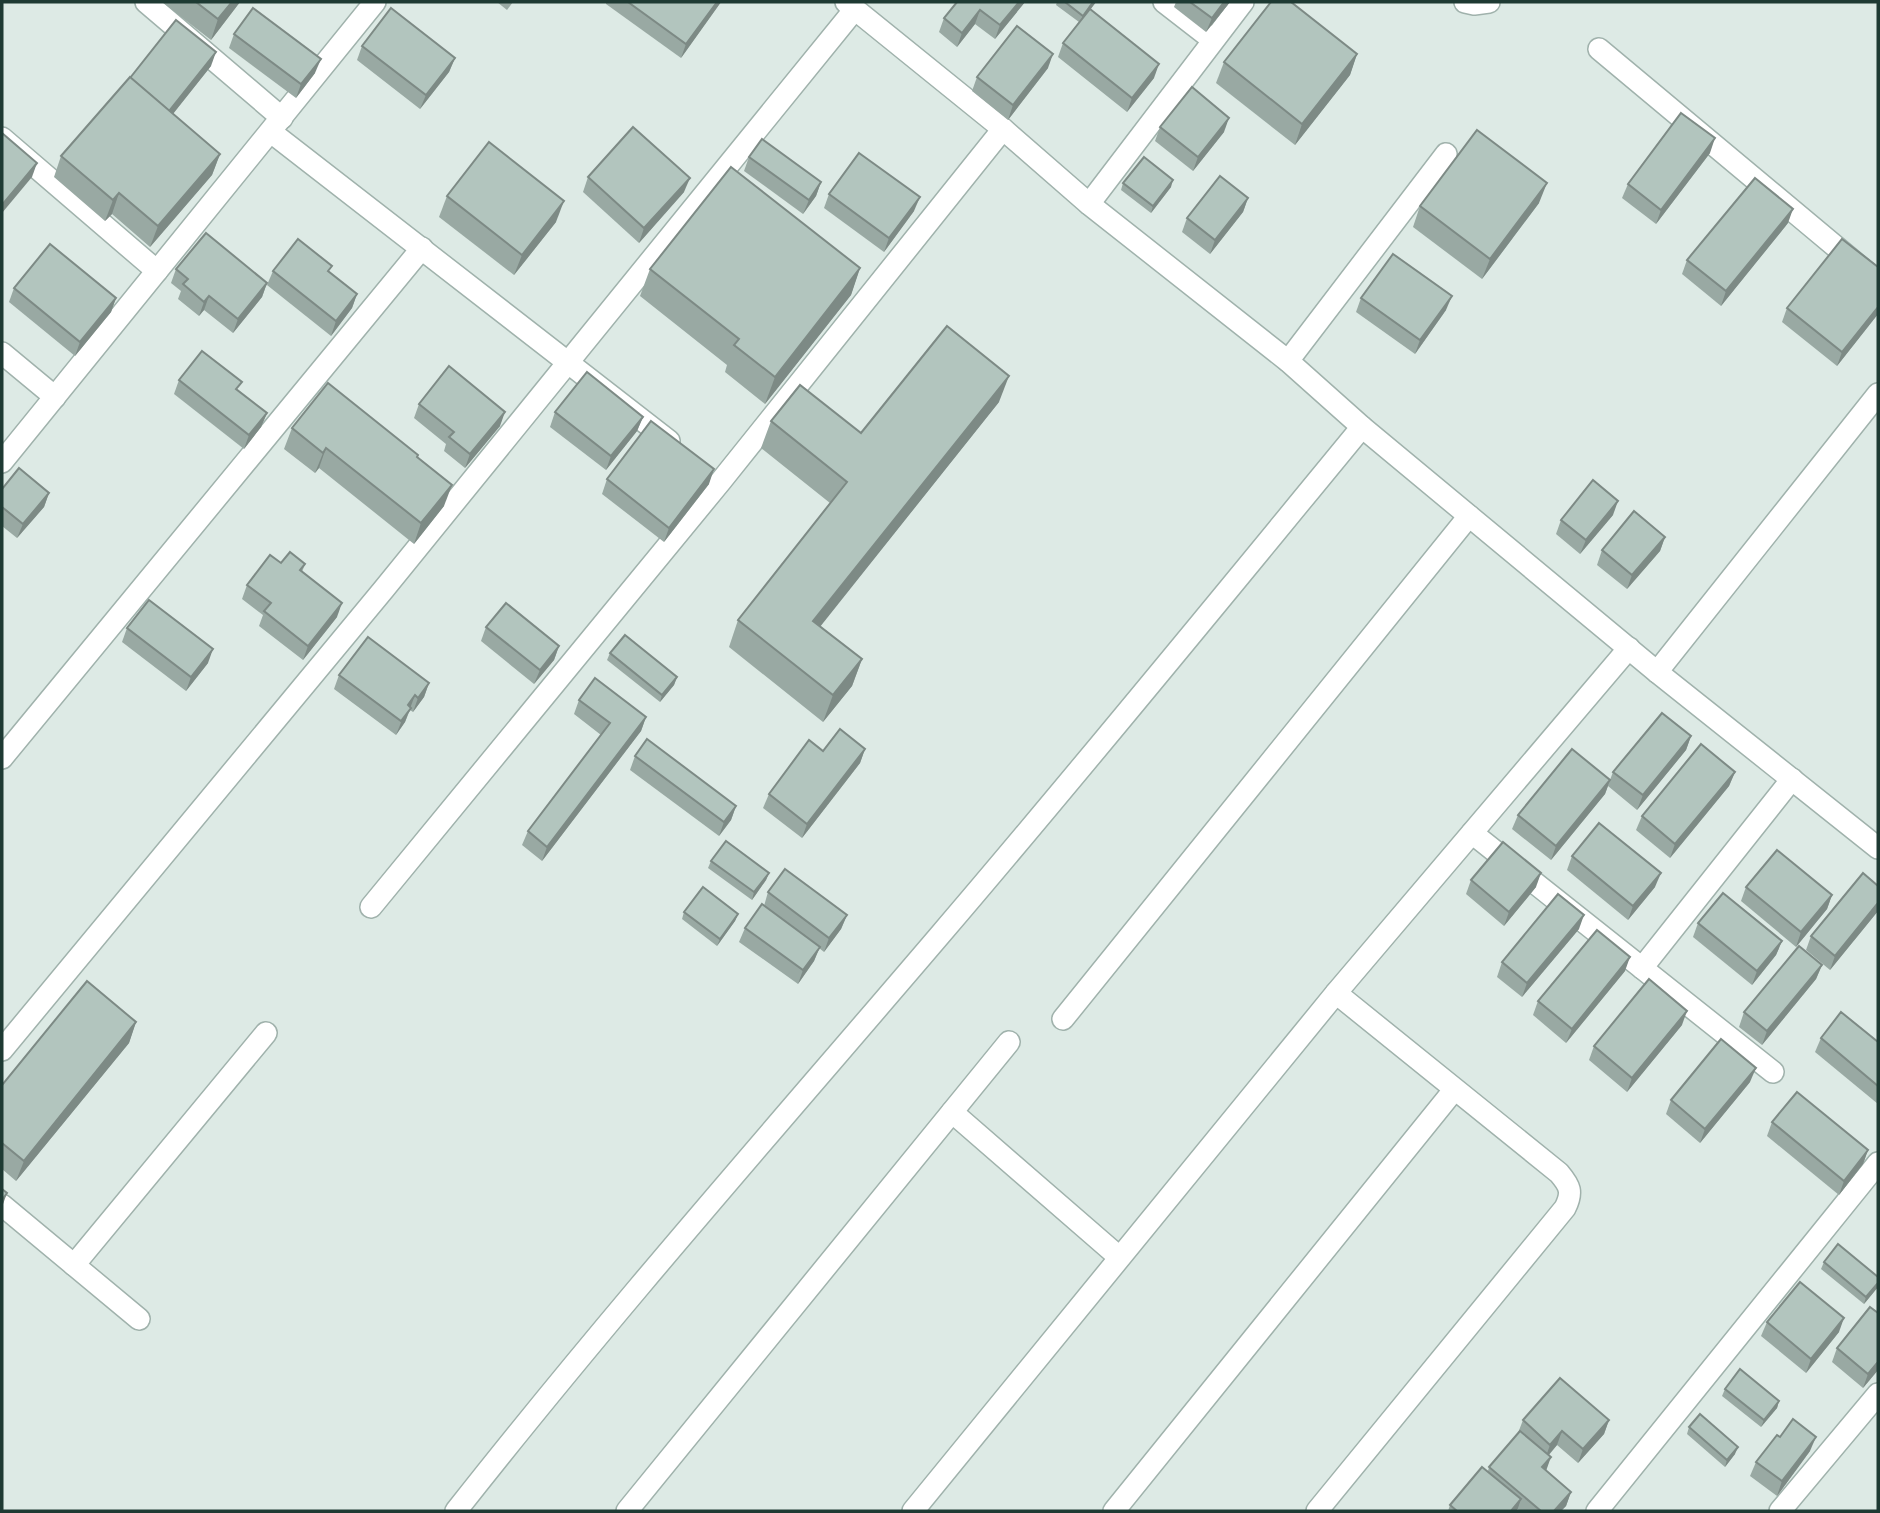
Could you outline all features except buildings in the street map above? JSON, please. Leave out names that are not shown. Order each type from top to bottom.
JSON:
[{"type":"street","points":[[146,2],[199,46],[277,125],[422,248],[688,456]]},
{"type":"street","points":[[2,462],[375,2]]},
{"type":"street","points":[[1164,2],[1213,40]]},
{"type":"street","points":[[1089,204],[1243,2]]},
{"type":"street","points":[[1465,2],[1489,2]]},
{"type":"street","points":[[2,1050],[568,364],[850,6],[1003,129],[1089,204],[1288,361],[1362,427],[1657,671],[1878,848]]},
{"type":"street","points":[[199,46],[213,28]]},
{"type":"street","points":[[1599,49],[1878,282]]},
{"type":"street","points":[[371,907],[715,477],[1003,129]]},
{"type":"street","points":[[2,138],[158,271]]},
{"type":"street","points":[[1288,361],[1446,154]]},
{"type":"street","points":[[2,758],[422,248]]},
{"type":"street","points":[[2,352],[55,397]]},
{"type":"street","points":[[1657,671],[1878,394]]},
{"type":"street","points":[[456,1511],[746,1158],[993,872],[1362,427]]},
{"type":"street","points":[[1063,1019],[1469,516]]},
{"type":"street","points":[[913,1511],[1336,993],[1629,648]]},
{"type":"street","points":[[1642,968],[1792,779]]},
{"type":"street","points":[[1472,833],[1773,1072]]},
{"type":"street","points":[[1317,1511],[1565,1208],[1571,1195],[1569,1184],[1559,1173],[1336,993]]},
{"type":"street","points":[[74,1265],[266,1033]]},
{"type":"street","points":[[627,1511],[1009,1042]]},
{"type":"street","points":[[1114,1511],[1454,1090]]},
{"type":"street","points":[[952,1112],[1119,1257]]},
{"type":"street","points":[[1597,1511],[1878,1163]]},
{"type":"street","points":[[2,1205],[139,1318]]},
{"type":"street","points":[[1780,1511],[1878,1394]]}]
